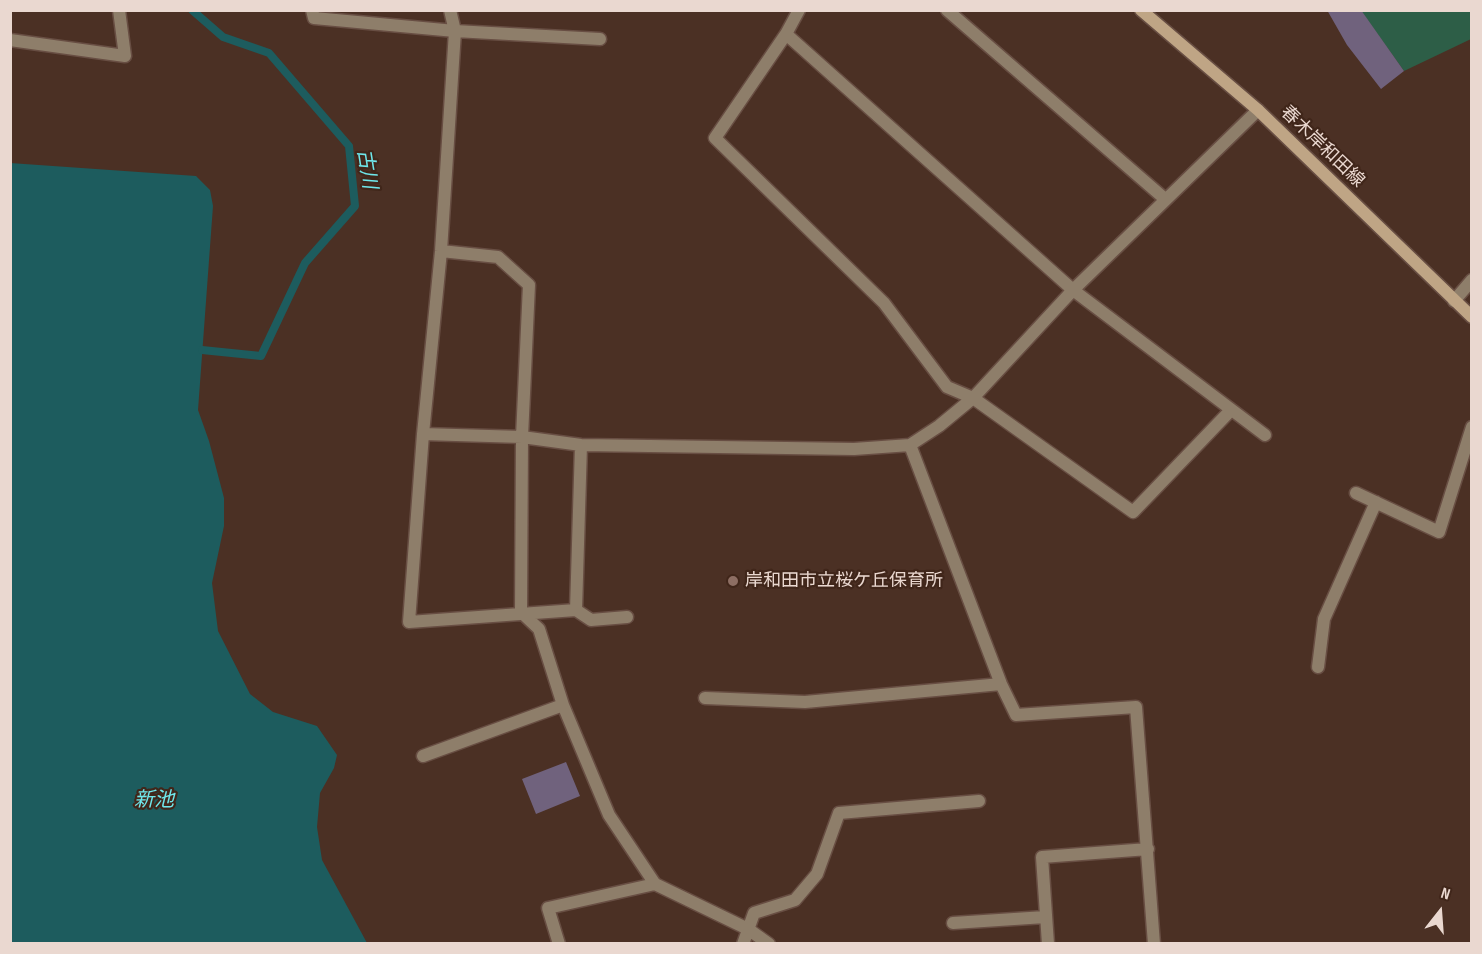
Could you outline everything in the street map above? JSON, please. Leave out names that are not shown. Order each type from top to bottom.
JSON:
[{"type":"main road","name":"春木岸和田線","points":[[1141,10],[1258,110],[1472,317]]},
{"type":"street","points":[[10,40],[125,56],[119,10]]},
{"type":"street","points":[[312,10],[314,18],[455,31],[600,39]]},
{"type":"street","points":[[450,10],[455,31],[441,251],[423,434],[409,622],[521,612],[576,610],[591,620],[627,617]]},
{"type":"street","points":[[799,10],[786,34],[715,138],[884,303],[947,387],[973,398],[1133,512],[1231,410]]},
{"type":"street","points":[[947,10],[1165,199]]},
{"type":"street","points":[[786,34],[1072,290],[1265,435]]},
{"type":"street","points":[[423,434],[522,437],[581,445],[854,449],[910,445],[939,426],[973,398],[1072,290],[1258,110]]},
{"type":"street","points":[[441,251],[498,257],[529,285],[522,437],[521,612],[539,628],[563,705],[609,815],[655,884],[748,929],[769,944]]},
{"type":"street","points":[[1454,301],[1472,280]]},
{"type":"street","points":[[1356,493],[1439,532],[1472,428]]},
{"type":"street","points":[[576,610],[581,445]]},
{"type":"street","points":[[910,445],[1001,684],[1016,715],[1136,707],[1154,944]]},
{"type":"street","points":[[1318,668],[1324,619],[1376,502]]},
{"type":"street","points":[[705,698],[805,702],[1001,684]]},
{"type":"street","points":[[423,756],[563,705]]},
{"type":"street","points":[[743,944],[754,913],[795,900],[817,874],[839,813],[979,801]]},
{"type":"street","points":[[1048,944],[1042,857],[1148,849]]},
{"type":"street","points":[[559,944],[548,908],[655,884]]},
{"type":"street","points":[[953,922],[1045,917]]},
{"type":"green space","points":[[1361,11],[1471,11],[1471,39],[1404,71]]},
{"type":"water","name":"新池","points":[[10,163],[196,176],[210,190],[213,206],[198,410],[224,498],[224,526],[212,583],[218,631],[250,694],[273,712],[317,726],[337,755],[334,768],[320,793],[317,827],[322,860],[367,943],[11,943]]},
{"type":"building","points":[[1327,10],[1361,10],[1404,71],[1381,89],[1347,45]]},
{"type":"building","points":[[566,762],[580,796],[536,814],[522,779]]},
{"type":"waterway","name":"古川","points":[[192,10],[223,37],[269,53],[349,146],[355,206],[305,263],[261,356],[202,350]]},
{"type":"place","name":"岸和田市立桜ケ丘保育所","points":[[733,581]]}]
